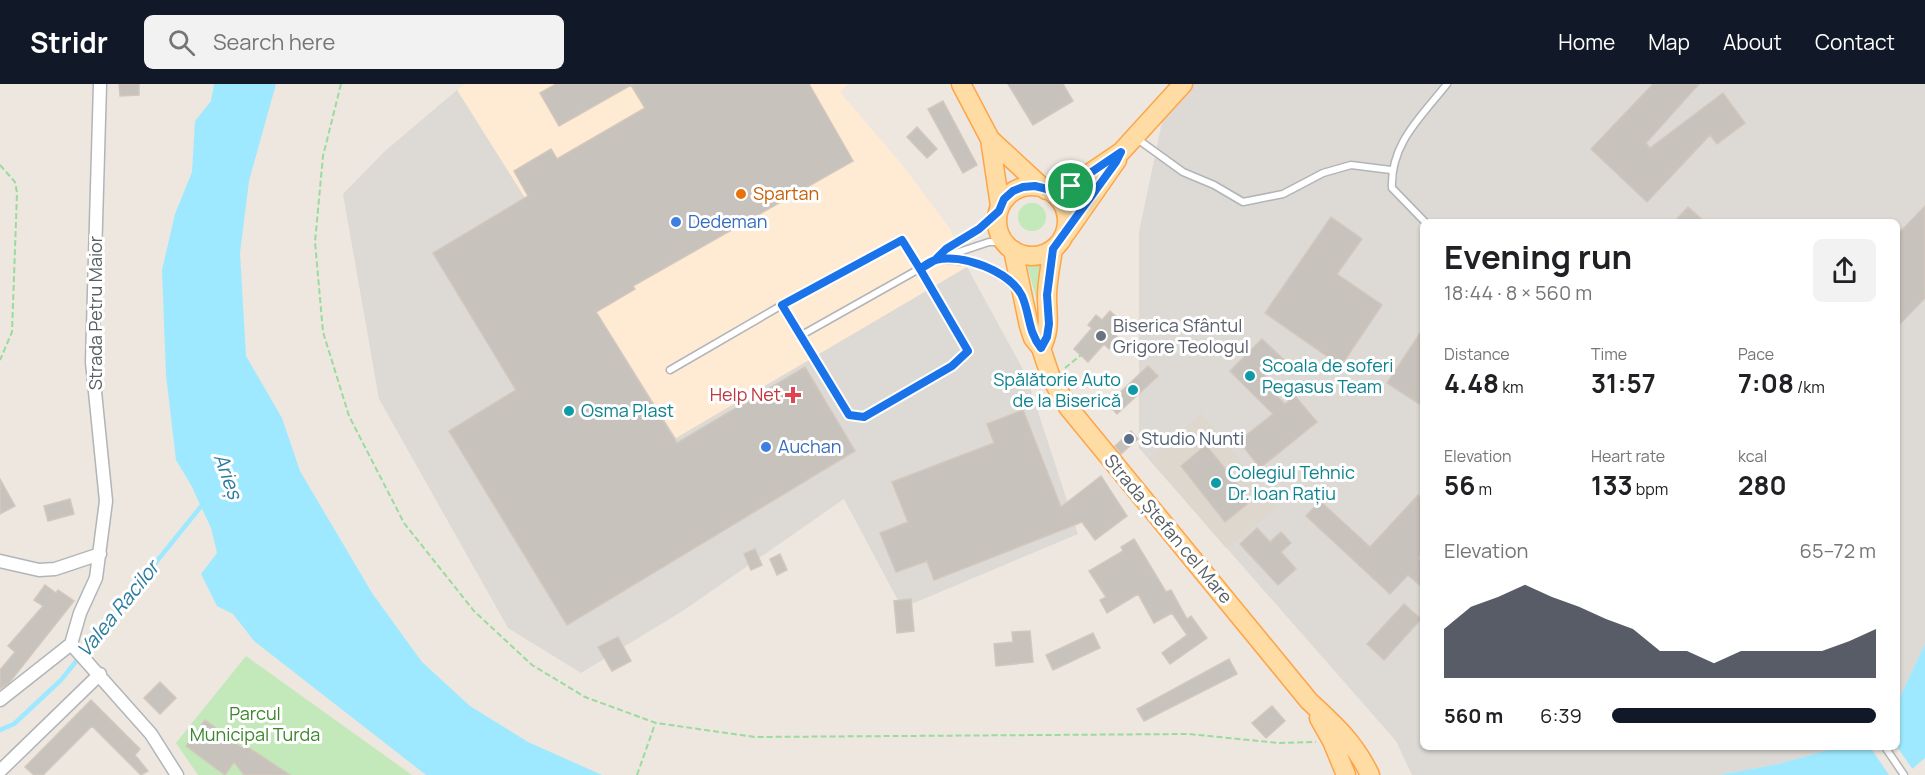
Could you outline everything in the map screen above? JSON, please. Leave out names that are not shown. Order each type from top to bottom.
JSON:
[{"type":"main road","name":"Strada Ștefan cel Mare","points":[[961,84],[990,140],[999,209],[997,224],[1009,246],[1033,338],[1041,348],[1051,378],[1068,407],[1309,701],[1348,738],[1361,756],[1370,775]]},
{"type":"main road","points":[[1009,246],[1031,256],[1042,254],[1056,245],[1121,152],[1183,84]]},
{"type":"main road","name":"Strada Ștefan cel Mare","points":[[990,140],[1044,188],[1053,193],[1064,206],[1067,218],[1065,231],[1056,245],[1047,295],[1049,324],[1047,337],[1041,348]]},
{"type":"main road","points":[[999,209],[1013,191],[1023,187],[1071,186],[1121,152]]},
{"type":"main road","name":"Strada Ștefan cel Mare","points":[[1309,701],[1344,768]]},
{"type":"street","name":"Strada Petru Maior","points":[[71,644],[80,613],[96,578],[106,501],[92,362],[100,84]]},
{"type":"street","points":[[0,561],[39,570],[55,568],[100,554]]},
{"type":"street","points":[[0,700],[71,644],[151,734],[177,775]]},
{"type":"street","points":[[0,771],[100,674]]},
{"type":"lane","points":[[1422,219],[1392,188],[1391,170],[1403,139],[1447,84]]},
{"type":"lane","points":[[1135,137],[1183,172],[1214,184],[1243,202],[1283,194],[1323,173],[1351,165],[1391,170]]},
{"type":"lane","points":[[935,260],[946,249],[979,229],[999,209]]},
{"type":"lane","points":[[670,370],[782,305],[902,240],[968,351],[952,366],[864,417],[849,415],[782,305]]},
{"type":"lane","points":[[800,336],[935,260],[989,242],[1009,246]]},
{"type":"lane","points":[[935,260],[960,259],[974,262],[994,271],[1022,296]]},
{"type":"lane","points":[[1887,750],[1904,775]]},
{"type":"path","points":[[341,84],[323,156],[315,242],[323,332],[349,416],[404,523],[474,611],[532,665],[585,697],[656,723],[755,737],[1189,734],[1279,743],[1318,742]]},
{"type":"path","points":[[0,165],[15,182],[17,193],[12,332],[0,360]]},
{"type":"path","points":[[1051,378],[1081,355]]},
{"type":"path","points":[[637,775],[656,723]]},
{"type":"shaded area","points":[[465,84],[848,84],[840,92],[904,167],[950,229],[967,267],[676,439],[457,90]]},
{"type":"shaded area","points":[[1170,84],[1925,84],[1925,644],[1900,697],[1900,219],[1420,219],[1420,750],[1828,750],[1778,764],[1719,775],[1412,775],[1396,741],[1139,448],[1139,232]]},
{"type":"shaded area","points":[[457,90],[676,438],[967,267],[1026,375],[1078,534],[902,608],[844,499],[684,610],[581,673],[508,628],[379,399],[343,194],[384,152]]},
{"type":"shaded area","points":[[1201,413],[1278,507],[1227,549],[1149,459]]},
{"type":"green space","points":[[1032,203],[1042,207],[1046,217],[1042,227],[1032,231],[1022,227],[1018,217],[1022,207]]},
{"type":"green space","points":[[1025,258],[1036,262],[1044,260],[1038,305]]},
{"type":"green space","name":"Parcul Municipal Turda","points":[[246,656],[412,775],[198,775],[176,743]]},
{"type":"water","name":"Arieș","points":[[214,84],[276,84],[249,181],[240,253],[246,356],[282,418],[300,471],[372,593],[422,662],[470,706],[528,742],[602,775],[426,775],[254,641],[233,614],[217,606],[201,574],[217,553],[211,528],[191,485],[176,460],[166,375],[162,270],[175,214],[192,172],[195,121],[211,101]]},
{"type":"water","points":[[1925,644],[1925,758],[1905,775],[1719,775],[1778,764],[1828,750],[1900,750],[1900,697]]},
{"type":"pier","points":[[1872,750],[1899,750],[1914,771],[1910,775],[1889,775]]},
{"type":"building","points":[[119,84],[139,84],[139,95],[120,96]]},
{"type":"building","points":[[556,84],[809,84],[853,161],[633,286],[635,289],[596,312],[677,443],[805,367],[855,451],[567,625],[449,431],[516,390],[433,253],[528,196],[514,171],[551,149],[557,159],[645,108],[631,85],[559,126],[540,93]]},
{"type":"building","points":[[1008,84],[1063,84],[1073,101],[1033,125]]},
{"type":"building","points":[[1653,84],[1699,84],[1646,143],[1650,148],[1723,93],[1745,123],[1717,144],[1710,135],[1647,202],[1591,149]]},
{"type":"building","points":[[943,101],[977,165],[963,173],[928,109]]},
{"type":"building","points":[[917,127],[937,149],[927,158],[907,137]]},
{"type":"building","points":[[1925,206],[1925,298],[1900,324],[1900,232]]},
{"type":"building","points":[[1688,207],[1702,219],[1677,219]]},
{"type":"building","points":[[1331,217],[1362,239],[1337,274],[1382,305],[1341,366],[1265,313]]},
{"type":"building","name":"Biserica Sfântul Grigore Teologul","points":[[1110,311],[1123,323],[1114,334],[1119,338],[1109,349],[1104,344],[1088,362],[1074,349],[1092,328],[1088,325],[1096,315],[1102,320]]},
{"type":"building","points":[[1420,333],[1420,404],[1387,383]]},
{"type":"building","points":[[1262,339],[1283,359],[1261,380],[1285,404],[1295,396],[1317,422],[1260,468],[1239,441],[1273,414],[1230,371]]},
{"type":"building","name":"Spălătorie Auto de la Biserică","points":[[1148,366],[1158,376],[1117,414],[1108,404]]},
{"type":"building","points":[[1023,410],[1061,507],[1101,476],[1127,516],[1095,540],[1082,522],[934,580],[927,561],[896,572],[880,533],[908,522],[892,482],[994,443],[987,424]]},
{"type":"building","points":[[1131,431],[1138,439],[1121,454],[1115,446]]},
{"type":"building","name":"Colegiul Tehnic Dr. Ioan Rațiu","points":[[1206,445],[1251,501],[1225,522],[1181,466]]},
{"type":"building","points":[[0,479],[15,506],[0,514]]},
{"type":"building","points":[[1418,495],[1420,497],[1420,556],[1418,558],[1420,560],[1420,586],[1408,575],[1390,594],[1306,516],[1320,501],[1370,547]]},
{"type":"building","points":[[70,499],[74,514],[48,521],[44,506]]},
{"type":"building","points":[[1257,528],[1270,542],[1281,532],[1291,543],[1281,552],[1296,569],[1278,585],[1240,544]]},
{"type":"building","points":[[1134,539],[1166,592],[1171,590],[1187,619],[1191,616],[1207,638],[1170,664],[1162,653],[1187,635],[1172,613],[1154,623],[1138,594],[1107,613],[1100,600],[1106,597],[1089,571],[1123,551],[1121,547]]},
{"type":"building","points":[[755,549],[762,565],[751,570],[744,554]]},
{"type":"building","points":[[780,554],[787,570],[777,575],[770,559]]},
{"type":"building","points":[[45,585],[56,593],[58,590],[74,601],[9,683],[0,689],[0,670],[15,652],[8,646],[43,606],[34,600]]},
{"type":"building","points":[[911,599],[914,631],[897,633],[894,601]]},
{"type":"building","points":[[1404,604],[1420,618],[1384,660],[1367,644]]},
{"type":"building","points":[[1030,631],[1033,662],[996,666],[994,644],[1013,642],[1012,632]]},
{"type":"building","points":[[1093,633],[1100,648],[1053,670],[1046,655]]},
{"type":"building","points":[[618,637],[631,661],[612,671],[598,647]]},
{"type":"building","points":[[1229,659],[1237,674],[1144,721],[1137,709]]},
{"type":"building","points":[[160,682],[176,698],[160,714],[144,698]]},
{"type":"building","points":[[91,700],[140,749],[135,755],[148,771],[141,775],[92,726],[43,775],[34,775],[25,767]]},
{"type":"building","points":[[1272,706],[1285,721],[1266,738],[1252,723]]},
{"type":"building","points":[[205,720],[244,749],[246,746],[290,775],[244,775],[234,762],[225,775],[186,746]]},
{"type":"waterway","name":"Valea Racilor","points":[[0,730],[14,724],[61,680],[203,504]]},
{"type":"place","name":"Spartan","points":[[741,194]]},
{"type":"place","name":"Dedeman","points":[[676,222]]},
{"type":"place","name":"Biserica Sfântul Grigore Teologul","points":[[1101,336]]},
{"type":"place","name":"Scoala de soferi Pegasus Team","points":[[1250,376]]},
{"type":"place","name":"Spălătorie Auto de la Biserică","points":[[1133,390]]},
{"type":"place","name":"Help Net","points":[[793,395]]},
{"type":"place","name":"Osma Plast","points":[[569,411]]},
{"type":"place","name":"Studio Nunti","points":[[1129,439]]},
{"type":"place","name":"Auchan","points":[[766,447]]},
{"type":"place","name":"Colegiul Tehnic Dr. Ioan Rațiu","points":[[1216,483]]},
{"type":"route","points":[[1071,186],[1047,189],[1035,186],[1023,187],[1013,191],[1004,199],[999,211],[979,229],[940,253],[935,260],[920,269],[968,351],[952,366],[864,417],[855,418],[849,415],[782,305],[902,240],[920,269],[926,266],[935,260],[960,259],[974,262],[994,271],[1011,284],[1022,296],[1033,338],[1041,348],[1047,337],[1049,324],[1047,295],[1053,249],[1121,152],[1107,159],[1081,181],[1071,186]]}]
